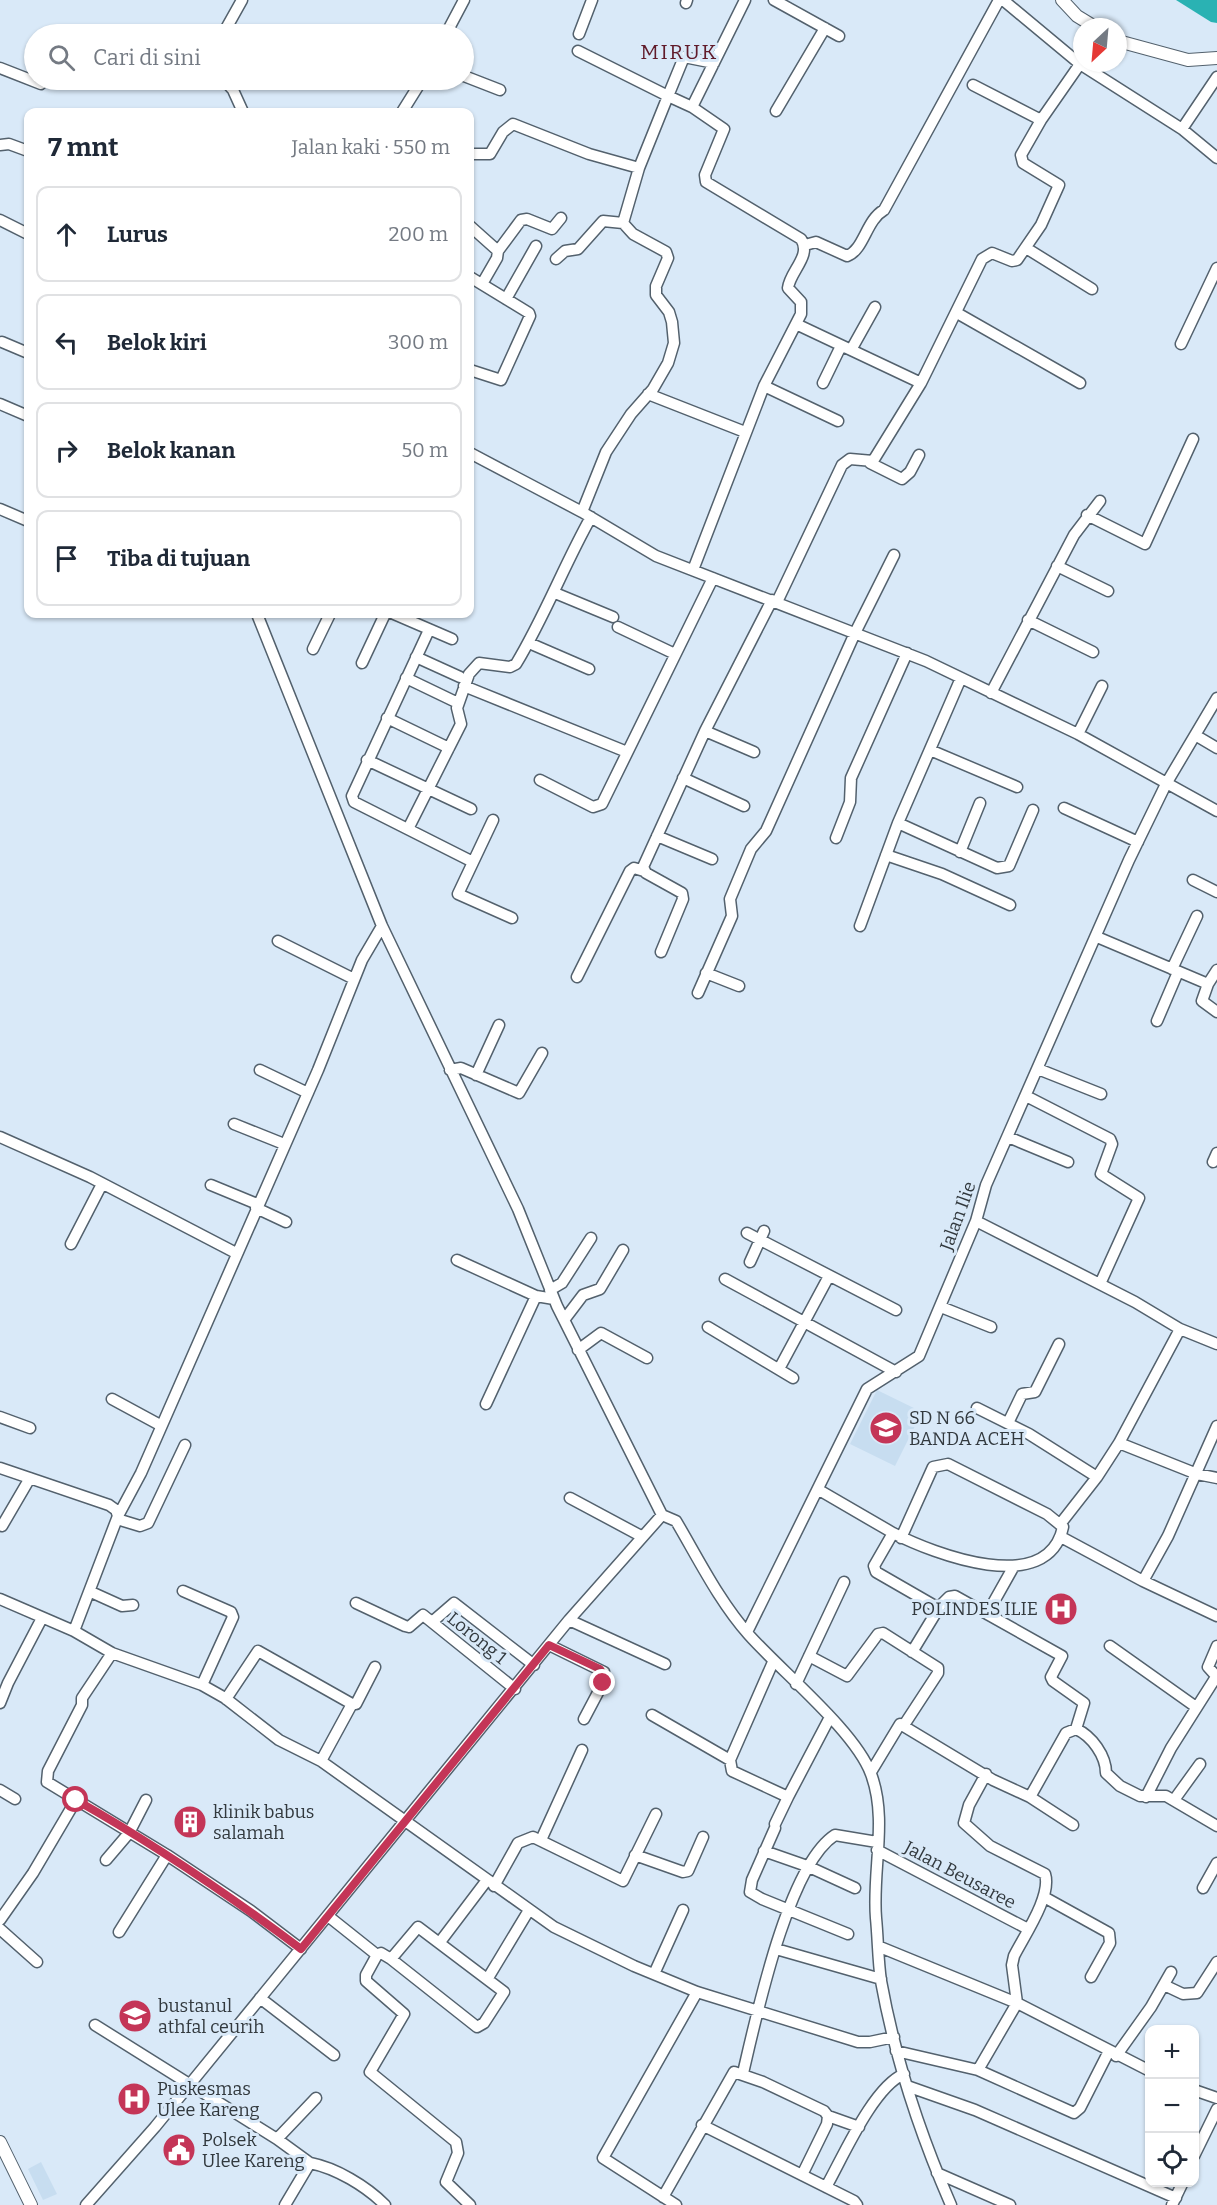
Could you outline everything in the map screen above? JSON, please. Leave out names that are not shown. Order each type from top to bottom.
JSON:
[{"type":"street","points":[[229,24],[242,0]]},
{"type":"street","points":[[451,24],[464,0]]},
{"type":"street","points":[[579,34],[592,0]]},
{"type":"street","points":[[692,107],[745,0]]},
{"type":"street","points":[[774,0],[839,36]]},
{"type":"street","points":[[805,245],[816,242],[847,256],[855,250],[874,216],[885,210],[1001,0],[1073,58]]},
{"type":"street","points":[[1062,0],[1080,18]]},
{"type":"street","points":[[776,111],[825,28]]},
{"type":"street","points":[[1127,43],[1188,60],[1217,58]]},
{"type":"street","points":[[578,51],[692,107],[724,129],[705,175],[706,182],[801,239],[805,245],[805,252],[788,288],[803,307],[764,386],[693,570]]},
{"type":"street","points":[[623,224],[639,168],[684,57],[714,63]]},
{"type":"street","points":[[0,68],[24,77]]},
{"type":"street","points":[[870,463],[921,383],[986,255],[992,253],[1012,261],[1017,260],[1059,189],[1056,181],[1021,160],[1023,149],[1074,72]]},
{"type":"street","points":[[1093,72],[1182,129],[1217,158]]},
{"type":"street","points":[[1182,129],[1217,77]]},
{"type":"street","points":[[474,80],[500,90]]},
{"type":"street","points":[[973,85],[1041,120]]},
{"type":"street","points":[[233,90],[241,108]]},
{"type":"street","points":[[404,108],[416,90]]},
{"type":"street","points":[[474,154],[490,154],[503,132],[513,124],[590,154],[639,168]]},
{"type":"street","points":[[0,145],[9,144],[24,150]]},
{"type":"street","points":[[482,284],[497,258],[498,251],[524,219],[552,229],[561,218]]},
{"type":"street","points":[[0,220],[24,232]]},
{"type":"street","points":[[408,829],[461,724],[458,703],[462,682],[478,663],[510,667],[516,664],[555,593],[587,514],[606,452],[668,363],[674,343],[669,312],[656,295],[656,286],[668,258],[666,252],[633,234],[623,224],[603,221],[578,249],[565,250],[556,259]]},
{"type":"street","points":[[474,230],[498,251]]},
{"type":"street","points":[[506,299],[536,246]]},
{"type":"street","points":[[1026,248],[1092,289]]},
{"type":"street","points":[[1181,344],[1217,268]]},
{"type":"street","points":[[474,279],[529,313],[530,316],[504,377],[497,380],[474,371]]},
{"type":"street","points":[[823,382],[875,307]]},
{"type":"street","points":[[957,313],[1080,383]]},
{"type":"street","points":[[796,324],[921,383]]},
{"type":"street","points":[[2,342],[24,351]]},
{"type":"street","points":[[764,386],[838,421]]},
{"type":"street","points":[[648,394],[745,432]]},
{"type":"street","points":[[0,404],[24,414]]},
{"type":"street","points":[[1087,515],[1145,544],[1193,438]]},
{"type":"street","points":[[474,455],[587,514],[656,556],[907,653],[1078,734],[1217,811]]},
{"type":"street","points":[[644,870],[705,731],[775,601],[842,465],[853,459],[870,463],[903,479],[910,472],[919,455]]},
{"type":"street","points":[[991,693],[1057,566],[1087,515],[1100,501]]},
{"type":"street","points":[[0,509],[24,519]]},
{"type":"street","points":[[698,993],[732,916],[730,899],[751,849],[766,831],[855,633],[894,555]]},
{"type":"street","points":[[1057,566],[1108,591]]},
{"type":"street","points":[[540,780],[595,807],[602,804],[713,578]]},
{"type":"street","points":[[555,593],[675,654]]},
{"type":"street","points":[[259,618],[382,927],[518,1209],[552,1295],[578,1350],[603,1402],[622,1432],[662,1515],[676,1521],[722,1600],[747,1632],[773,1662],[830,1717],[860,1754],[871,1772],[876,1791],[877,1846],[874,1898],[881,1979],[896,2051],[937,2173],[951,2205]]},
{"type":"street","points":[[313,649],[328,618]]},
{"type":"street","points":[[362,663],[383,618]]},
{"type":"street","points":[[403,618],[452,639]]},
{"type":"street","points":[[1028,620],[1093,652]]},
{"type":"street","points":[[429,630],[353,789],[354,801],[473,862]]},
{"type":"street","points":[[529,643],[589,669]]},
{"type":"street","points":[[836,838],[850,802],[851,778],[907,653]]},
{"type":"street","points":[[416,657],[462,682],[627,752]]},
{"type":"street","points":[[406,678],[458,703]]},
{"type":"street","points":[[860,926],[898,823],[961,678]]},
{"type":"street","points":[[1078,734],[1102,686]]},
{"type":"street","name":"Jalan Ilie","points":[[747,1632],[867,1389],[919,1356],[976,1221],[986,1185],[1138,842],[1166,784],[1195,735],[1212,716],[1217,698]]},
{"type":"street","points":[[387,718],[449,748]]},
{"type":"street","points":[[705,731],[754,752]]},
{"type":"street","points":[[1195,735],[1217,748]]},
{"type":"street","points":[[930,750],[1017,787]]},
{"type":"street","points":[[367,760],[471,809]]},
{"type":"street","points":[[683,778],[744,806]]},
{"type":"street","points":[[960,852],[980,803]]},
{"type":"street","points":[[1065,808],[1138,842]]},
{"type":"street","points":[[898,823],[997,868],[1008,866],[1033,810]]},
{"type":"street","points":[[493,820],[458,894],[512,918]]},
{"type":"street","points":[[657,836],[712,859]]},
{"type":"street","points":[[886,855],[942,874],[1010,905]]},
{"type":"street","points":[[577,977],[630,871],[634,868],[644,870],[682,893],[683,899],[661,952]]},
{"type":"street","points":[[1193,880],[1217,892]]},
{"type":"street","points":[[1156,1021],[1197,916]]},
{"type":"street","points":[[74,1631],[91,1592],[117,1518],[141,1473],[256,1206],[308,1093],[354,979],[382,927]]},
{"type":"street","points":[[1097,937],[1208,984]]},
{"type":"street","points":[[278,941],[354,979]]},
{"type":"street","points":[[1217,970],[1208,984],[1202,1001],[1217,1012]]},
{"type":"street","points":[[706,973],[739,986]]},
{"type":"street","points":[[476,1075],[499,1025]]},
{"type":"street","points":[[450,1070],[461,1068],[519,1093],[542,1053]]},
{"type":"street","points":[[1038,1069],[1101,1094]]},
{"type":"street","points":[[260,1070],[308,1093]]},
{"type":"street","points":[[1026,1096],[1110,1139],[1112,1144],[1101,1174],[1138,1198],[1100,1284]]},
{"type":"street","points":[[234,1124],[284,1144]]},
{"type":"street","points":[[0,1137],[102,1184],[236,1253]]},
{"type":"street","points":[[1008,1137],[1068,1162]]},
{"type":"street","points":[[71,1244],[102,1184]]},
{"type":"street","points":[[211,1185],[286,1222]]},
{"type":"street","points":[[976,1221],[1100,1284],[1180,1329],[1217,1344]]},
{"type":"street","points":[[747,1233],[762,1236],[896,1310]]},
{"type":"street","points":[[750,1262],[762,1236]]},
{"type":"street","points":[[457,1260],[536,1296],[552,1295],[591,1238]]},
{"type":"street","points":[[564,1320],[583,1295],[600,1289],[623,1250]]},
{"type":"street","points":[[779,1369],[805,1325],[829,1275]]},
{"type":"street","points":[[725,1279],[805,1325],[896,1372]]},
{"type":"street","points":[[486,1404],[536,1296]]},
{"type":"street","points":[[941,1307],[991,1327]]},
{"type":"street","points":[[708,1327],[793,1378]]},
{"type":"street","points":[[1061,1523],[1097,1477],[1119,1443],[1180,1329]]},
{"type":"street","points":[[578,1350],[600,1333],[647,1358]]},
{"type":"street","points":[[1008,1424],[1022,1394],[1035,1392],[1059,1344]]},
{"type":"street","points":[[111,1399],[160,1425]]},
{"type":"street","points":[[977,1408],[1097,1477]]},
{"type":"street","points":[[0,1417],[30,1428]]},
{"type":"street","points":[[1143,1581],[1168,1536],[1217,1426]]},
{"type":"street","points":[[1119,1443],[1197,1474],[1217,1478]]},
{"type":"street","points":[[117,1518],[140,1526],[148,1523],[185,1445]]},
{"type":"street","points":[[819,1490],[897,1536],[926,1548],[989,1565],[1014,1566],[1044,1557],[1061,1537],[1063,1527],[1061,1523],[948,1464],[933,1467],[897,1536],[877,1559],[874,1570],[925,1600],[940,1606]]},
{"type":"street","points":[[0,1468],[108,1505],[116,1510],[117,1518]]},
{"type":"street","points":[[2,1526],[30,1478]]},
{"type":"street","points":[[570,1498],[641,1536]]},
{"type":"street","points":[[86,2205],[407,1821],[569,1620],[662,1515]]},
{"type":"street","points":[[1061,1537],[1143,1581],[1217,1616]]},
{"type":"street","points":[[987,1614],[1014,1566]]},
{"type":"street","points":[[796,1684],[844,1582]]},
{"type":"street","points":[[183,1591],[231,1612],[233,1617],[202,1685]]},
{"type":"street","points":[[91,1592],[122,1606],[133,1605]]},
{"type":"street","points":[[912,1652],[940,1606],[951,1595],[1062,1656],[1051,1677],[1053,1682],[1084,1703],[1082,1718],[1076,1730],[1066,1733],[1030,1797]]},
{"type":"street","points":[[0,1614],[3,1601],[74,1631],[112,1653],[202,1685],[279,1740],[321,1761],[554,1927],[697,1992],[858,2042],[894,2037]]},
{"type":"street","name":"Lorong 1","points":[[357,1603],[409,1627],[423,1615],[514,1689]]},
{"type":"street","points":[[432,1622],[454,1603],[534,1665]]},
{"type":"street","points":[[0,1703],[5,1676],[42,1618]]},
{"type":"street","points":[[569,1620],[665,1664]]},
{"type":"street","points":[[809,1656],[847,1676],[851,1674],[878,1634],[883,1633],[938,1668],[938,1673],[904,1725]]},
{"type":"street","points":[[549,1645],[604,1672],[603,1683],[584,1719]]},
{"type":"street","points":[[1110,1646],[1196,1707]]},
{"type":"street","points":[[1146,1797],[1196,1707],[1216,1677],[1208,1667],[1217,1646]]},
{"type":"street","points":[[226,1700],[258,1650],[352,1704]]},
{"type":"street","points":[[112,1653],[82,1698],[45,1778],[50,1785],[166,1855],[250,1911],[301,1949]]},
{"type":"street","points":[[773,1662],[730,1760],[732,1771],[788,1797]]},
{"type":"street","points":[[321,1761],[352,1704],[356,1704],[375,1667]]},
{"type":"street","points":[[652,1715],[730,1760]]},
{"type":"street","points":[[830,1717],[788,1797],[752,1880],[750,1892],[848,1934]]},
{"type":"street","points":[[871,1772],[897,1726],[904,1725],[986,1774],[1030,1797],[1072,1825]]},
{"type":"street","points":[[1076,1730],[1102,1754],[1106,1760],[1106,1773],[1112,1780],[1146,1797],[1162,1795],[1174,1800],[1217,1826]]},
{"type":"street","points":[[541,1840],[582,1750]]},
{"type":"street","points":[[1174,1800],[1200,1764]]},
{"type":"street","points":[[978,2070],[1017,2003],[1012,1965],[1044,1897],[1045,1874],[990,1846],[964,1823],[969,1805],[986,1774]]},
{"type":"street","points":[[0,1790],[15,1799]]},
{"type":"street","points":[[0,1920],[33,1873],[76,1800]]},
{"type":"street","points":[[106,1860],[129,1833],[146,1800]]},
{"type":"street","points":[[440,1942],[491,1883],[518,1843],[530,1837],[541,1840],[623,1881],[656,1814]]},
{"type":"street","name":"Jalan Beusaree","points":[[807,1866],[835,1835],[877,1846],[1028,1929]]},
{"type":"street","points":[[635,1856],[683,1872],[688,1871],[703,1837]]},
{"type":"street","points":[[764,1851],[807,1866],[855,1888]]},
{"type":"street","points":[[120,1932],[166,1855]]},
{"type":"street","points":[[1203,1888],[1217,1863]]},
{"type":"street","points":[[743,2073],[776,1949],[789,1909],[807,1866]]},
{"type":"street","points":[[1044,1897],[1109,1933],[1110,1943],[1091,1977]]},
{"type":"street","points":[[488,1978],[529,1910]]},
{"type":"street","points":[[654,1974],[683,1910]]},
{"type":"street","points":[[328,1916],[377,1955]]},
{"type":"street","points":[[391,1959],[418,1927],[504,1992],[479,2027],[381,1953],[377,1955],[366,1975],[366,1982],[404,2014],[370,2072],[456,2142],[458,2153],[446,2182],[470,2205]]},
{"type":"street","points":[[0,1929],[37,1962]]},
{"type":"street","points":[[880,1947],[1017,2003],[1145,2069]]},
{"type":"street","points":[[776,1949],[881,1979]]},
{"type":"street","points":[[1164,1985],[1183,1994],[1197,1993],[1217,1962]]},
{"type":"street","points":[[896,2051],[978,2070],[1074,2113],[1080,2108],[1112,2053],[1151,2007],[1172,1971]]},
{"type":"street","points":[[676,2205],[603,2158],[697,1992]]},
{"type":"street","points":[[260,1998],[334,2055]]},
{"type":"street","points":[[95,2025],[277,2139],[309,2163],[341,2175],[376,2196],[385,2205]]},
{"type":"street","points":[[663,2197],[702,2124],[730,2075],[734,2072],[743,2073],[824,2111],[828,2116],[859,2127]]},
{"type":"street","points":[[826,2187],[884,2086],[904,2074]]},
{"type":"street","points":[[907,2086],[975,2109],[1174,2201],[1181,2187]]},
{"type":"street","points":[[1199,2092],[1217,2098]]},
{"type":"street","points":[[277,2139],[316,2098]]},
{"type":"street","points":[[1199,2147],[1217,2109]]},
{"type":"street","points":[[802,2175],[827,2124],[828,2116]]},
{"type":"street","points":[[702,2124],[857,2205]]},
{"type":"street","points":[[0,2142],[31,2205]]},
{"type":"street","points":[[0,2160],[22,2205]]},
{"type":"street","points":[[285,2205],[309,2163]]},
{"type":"street","points":[[937,2173],[1010,2205]]},
{"type":"shaded area","points":[[1176,0],[1217,0],[1217,23],[1211,22]]},
{"type":"shaded area","name":"SD N 66 BANDA ACEH","points":[[877,1390],[922,1412],[895,1466],[850,1444]]},
{"type":"shaded area","points":[[41,2162],[57,2194],[43,2200],[28,2169]]},
{"type":"place","name":"SD N 66 BANDA ACEH","points":[[886,1428]]},
{"type":"place","name":"POLINDES ILIE","points":[[1061,1609]]},
{"type":"place","name":"klinik babus salamah","points":[[190,1822]]},
{"type":"place","name":"bustanul athfal ceurih","points":[[135,2016]]},
{"type":"place","name":"Puskesmas Ulee Kareng","points":[[134,2099]]},
{"type":"place","name":"Polsek Ulee Kareng","points":[[179,2150]]},
{"type":"district","name":"MIRUK","points":[[679,52]]},
{"type":"route","points":[[76,1800],[166,1855],[250,1911],[301,1949],[549,1645],[600,1669],[604,1672],[603,1683]]}]
